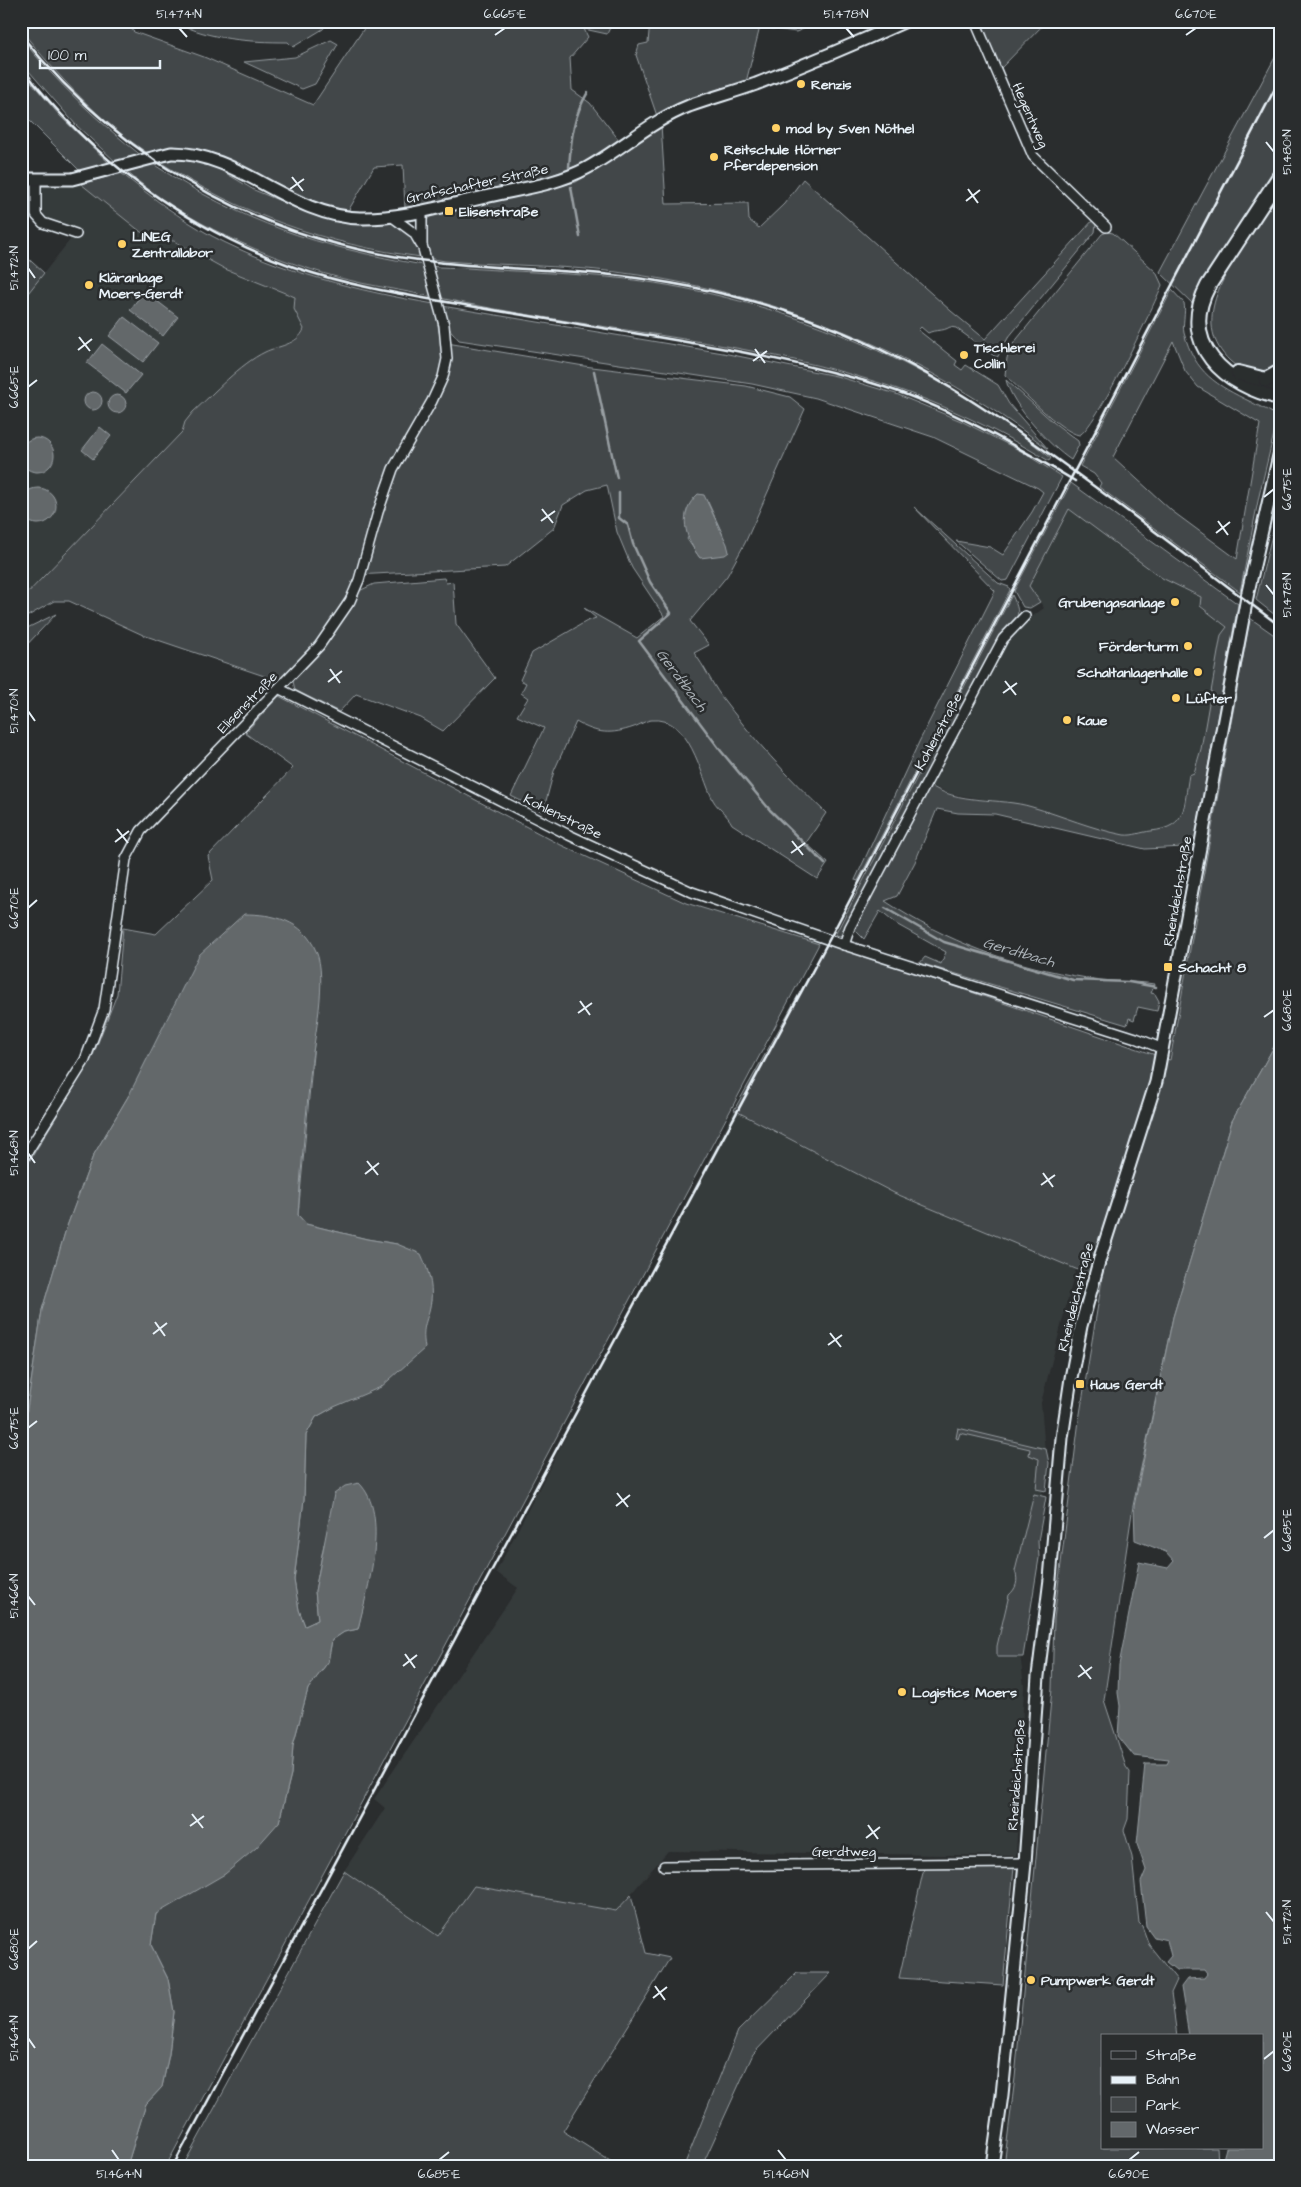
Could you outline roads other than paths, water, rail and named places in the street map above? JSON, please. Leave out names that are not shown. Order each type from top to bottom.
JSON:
[{"type":"highway","points":[[1280,176],[1202,297],[1197,316],[1197,327],[1207,353],[1224,372],[1270,395],[1280,397]]},
{"type":"highway","points":[[1216,276],[1208,299],[1206,318],[1208,338],[1213,349],[1225,363],[1239,373],[1266,380],[1280,387]]},
{"type":"highway","points":[[1266,380],[1280,372]]},
{"type":"main road","name":"Grafschafter Straße","points":[[21,179],[72,179],[171,153],[183,153],[209,157],[287,198],[315,209],[342,216],[391,216],[422,212],[569,176],[589,167],[660,119],[688,106],[755,84],[906,21]]},
{"type":"main road","name":"Rheindeichstraße","points":[[992,2166],[1002,2095],[1025,1863],[1038,1676],[1050,1579],[1062,1438],[1071,1378],[1081,1326],[1100,1258],[1156,1082],[1248,592],[1280,451]]},
{"type":"street","name":"Hegentweg","points":[[975,21],[1033,156],[1106,227]]},
{"type":"street","points":[[36,179],[36,215],[43,223],[76,234]]},
{"type":"street","name":"Elisenstraße","points":[[21,1162],[85,1060],[104,1009],[126,859],[132,845],[141,831],[280,689],[319,646],[350,601],[359,580],[378,512],[393,469],[432,402],[443,377],[447,359],[447,340],[422,245],[422,212]]},
{"type":"street","name":"Elisenstraße","points":[[391,216],[414,233],[422,245]]},
{"type":"street","name":"Kohlenstraße","points":[[844,945],[850,927],[1003,639],[1026,616]]},
{"type":"street","name":"Kohlenstraße","points":[[280,689],[569,835],[692,892],[844,945],[1136,1038],[1163,1049]]},
{"type":"street","name":"Gerdtweg","points":[[664,1866],[1025,1863]]},
{"type":"water","points":[[144,291],[178,317],[163,336],[130,310]]},
{"type":"water","points":[[124,317],[158,343],[143,362],[109,336]]},
{"type":"water","points":[[102,344],[141,375],[126,393],[87,363]]},
{"type":"water","points":[[89,392],[97,392],[102,397],[100,408],[89,410],[84,405],[84,397]]},
{"type":"water","points":[[113,395],[121,395],[126,400],[124,411],[113,413],[108,408],[108,400]]},
{"type":"water","points":[[100,427],[111,436],[93,459],[82,450]]},
{"type":"water","points":[[37,438],[44,439],[49,443],[53,448],[53,462],[49,467],[44,471],[37,472],[30,471],[25,467],[21,462],[20,455],[21,448],[25,443],[30,439]]},
{"type":"water","points":[[38,488],[51,493],[56,506],[51,519],[38,524],[25,519],[20,506],[25,493]]},
{"type":"water","points":[[698,494],[704,495],[727,544],[729,552],[725,555],[700,558],[690,542],[685,517],[691,501]]},
{"type":"water","points":[[244,914],[266,915],[295,926],[310,941],[316,951],[319,963],[321,976],[319,1008],[311,1067],[298,1215],[306,1224],[367,1239],[397,1244],[421,1254],[431,1283],[430,1308],[424,1328],[425,1348],[381,1387],[334,1407],[316,1417],[306,1435],[304,1499],[294,1580],[299,1610],[305,1626],[318,1620],[315,1591],[334,1494],[345,1486],[359,1483],[369,1497],[374,1514],[375,1533],[371,1574],[362,1613],[358,1629],[344,1632],[332,1640],[328,1662],[308,1689],[293,1745],[291,1774],[279,1822],[256,1848],[225,1874],[156,1914],[151,1945],[168,1979],[174,2012],[169,2054],[162,2087],[146,2104],[127,2166],[21,2166],[21,1496],[25,1422],[42,1310],[66,1229],[93,1156],[129,1095],[199,955]]},
{"type":"water","points":[[1280,1036],[1280,2166],[1226,2166],[1223,2159],[1225,2150],[1264,2150],[1264,2034],[1189,2034],[1181,1987],[1187,1979],[1204,1978],[1207,1974],[1204,1970],[1176,1970],[1166,1962],[1171,1956],[1167,1940],[1154,1937],[1146,1926],[1141,1882],[1146,1870],[1137,1844],[1145,1764],[1167,1764],[1169,1760],[1134,1756],[1118,1736],[1120,1706],[1118,1693],[1119,1665],[1139,1562],[1168,1568],[1174,1561],[1166,1552],[1135,1540],[1134,1506],[1173,1317],[1232,1121]]},
{"type":"waterway","name":"Gerdtbach","points":[[569,167],[576,119],[588,92]]},
{"type":"waterway","name":"Gerdtbach","points":[[571,187],[580,237]]},
{"type":"waterway","name":"Gerdtbach","points":[[594,371],[617,478]]},
{"type":"waterway","name":"Gerdtbach","points":[[619,493],[619,518],[628,525],[633,544],[650,582],[671,613],[639,641],[721,751],[770,810],[825,864]]},
{"type":"waterway","name":"Gerdtbach","points":[[885,908],[944,942],[1073,980],[1129,982],[1156,987]]},
{"type":"railway","points":[[21,35],[63,83],[109,125],[158,162],[209,194],[264,219],[322,240],[382,254],[445,263],[603,274],[706,290],[757,302],[806,318],[882,350],[951,388],[1018,431],[1280,626]]},
{"type":"railway","points":[[21,66],[48,100],[78,131],[109,160],[143,187],[178,211],[215,232],[254,251],[294,267],[337,280],[381,290],[711,346],[854,378],[884,387],[941,409],[995,435],[1075,481]]},
{"type":"railway","points":[[173,2166],[829,940],[1280,79]]},
{"type":"place","name":"Renzis","points":[[801,84]]},
{"type":"place","name":"mod by Sven Nöthel","points":[[776,128]]},
{"type":"place","name":"Reitschule Hörner Pferdepension","points":[[714,157]]},
{"type":"place","name":"Elisenstraße","points":[[449,211]]},
{"type":"place","name":"LINEG Zentrallabor","points":[[122,244]]},
{"type":"place","name":"Kläranlage Moers-Gerdt","points":[[89,285]]},
{"type":"place","name":"Tischlerei Collin","points":[[964,355]]},
{"type":"place","name":"Grubengasanlage","points":[[1175,602]]},
{"type":"place","name":"Förderturm","points":[[1188,646]]},
{"type":"place","name":"Schaltanlagenhalle","points":[[1198,672]]},
{"type":"place","name":"Lüfter","points":[[1176,698]]},
{"type":"place","name":"Kaue","points":[[1067,720]]},
{"type":"place","name":"Schacht 8","points":[[1168,967]]},
{"type":"place","name":"Haus Gerdt","points":[[1080,1384]]},
{"type":"place","name":"Logistics Moers","points":[[902,1692]]},
{"type":"place","name":"Pumpwerk Gerdt","points":[[1031,1980]]}]
